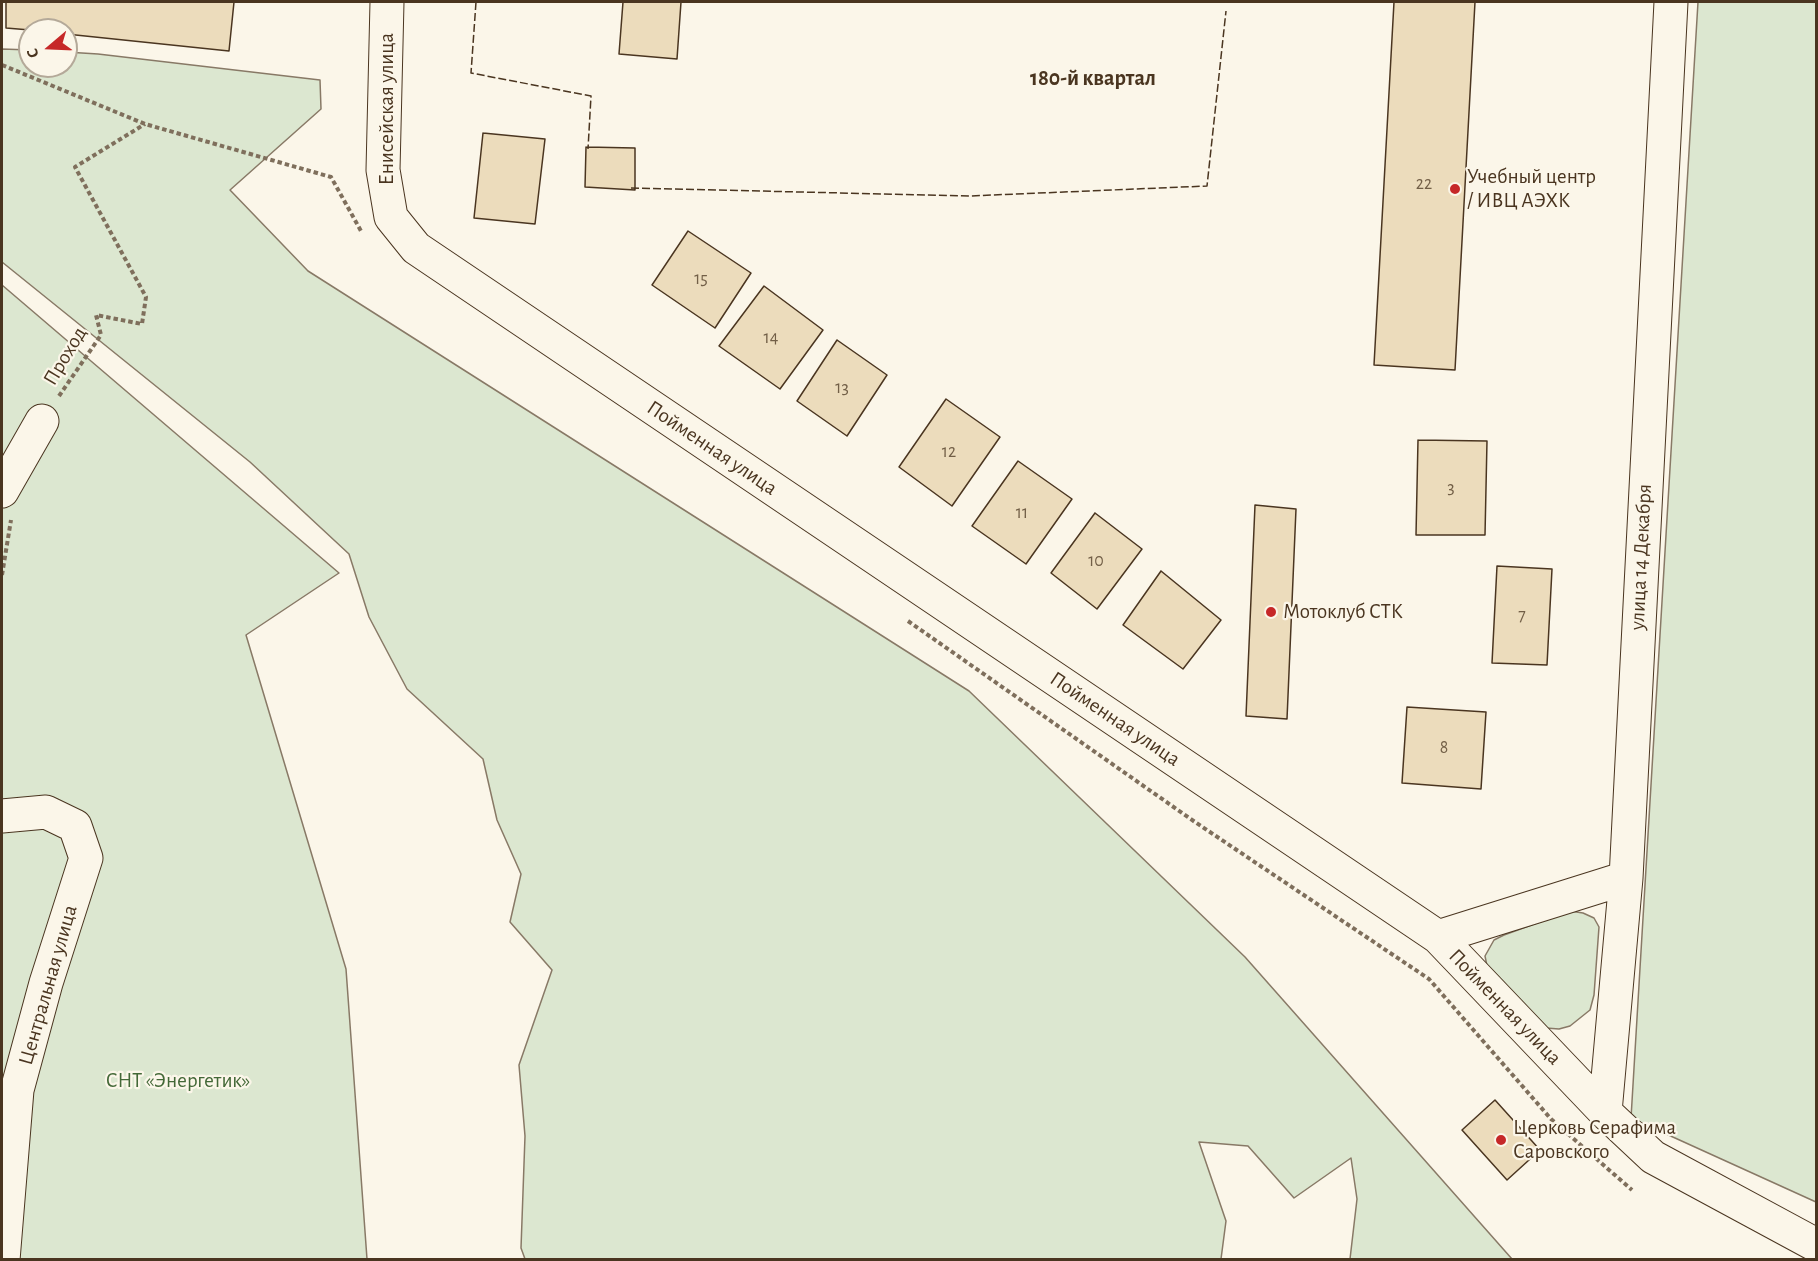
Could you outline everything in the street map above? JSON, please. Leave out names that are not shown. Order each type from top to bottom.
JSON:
[{"type":"street","name":"Енисейская улица","points":[[387,2],[383,170],[391,217]]},
{"type":"street","name":"улица 14 Декабря","points":[[1605,1112],[1626,878],[1671,2]]},
{"type":"street","name":"Пойменная улица","points":[[391,217],[416,248],[1438,937],[1605,1112],[1653,1157],[1816,1245]]},
{"type":"street","points":[[2,491],[42,421]]},
{"type":"street","name":"Центральная улица","points":[[2,816],[46,812],[75,826],[86,858],[46,983],[17,1090],[3,1260]]},
{"type":"street","points":[[1438,937],[1626,878]]},
{"type":"path","points":[[2,64],[145,124],[331,177],[362,234]]},
{"type":"path","name":"Проход","points":[[42,421],[101,334],[96,315],[142,324],[146,297],[75,167],[145,124]]},
{"type":"path","points":[[903,617],[1195,822],[1429,979],[1551,1119],[1632,1190]]},
{"type":"green space","points":[[1698,2],[1816,2],[1816,1202],[1631,1118]]},
{"type":"green space","points":[[2,49],[18,50],[18,78],[78,78],[78,53],[320,80],[321,109],[230,190],[308,271],[969,691],[1245,957],[1512,1259],[1350,1259],[1357,1199],[1351,1158],[1294,1198],[1248,1146],[1199,1142],[1226,1221],[1221,1259],[525,1259],[521,1248],[525,1136],[519,1065],[552,970],[510,922],[521,874],[497,820],[483,759],[407,689],[369,617],[349,554],[250,462],[2,262]]},
{"type":"green space","name":"СНТ «Энергетик»","points":[[2,285],[339,573],[246,635],[346,969],[367,1259],[2,1259]]},
{"type":"green space","points":[[1570,911],[1594,918],[1599,927],[1594,995],[1590,1010],[1570,1026],[1559,1029],[1546,1028],[1487,966],[1485,956],[1494,940]]},
{"type":"building","points":[[6,2],[234,2],[229,51],[78,35],[78,18],[18,18],[18,29],[6,28]]},
{"type":"building","points":[[623,2],[681,2],[677,59],[619,54]]},
{"type":"building","points":[[1394,2],[1475,2],[1455,370],[1374,365]]},
{"type":"building","points":[[483,133],[545,139],[535,224],[474,218]]},
{"type":"building","points":[[586,147],[635,148],[635,190],[585,187]]},
{"type":"building","points":[[688,231],[751,273],[715,328],[652,285]]},
{"type":"building","points":[[764,286],[823,330],[780,389],[719,346]]},
{"type":"building","points":[[837,340],[887,375],[847,436],[797,401]]},
{"type":"building","points":[[946,399],[1000,437],[952,506],[899,467]]},
{"type":"building","points":[[1418,440],[1487,441],[1485,535],[1416,535]]},
{"type":"building","points":[[1018,461],[1072,499],[1026,564],[972,526]]},
{"type":"building","name":"Мотоклуб СТК","points":[[1255,505],[1296,509],[1287,719],[1246,716]]},
{"type":"building","points":[[1095,513],[1142,549],[1097,609],[1051,573]]},
{"type":"building","points":[[1497,566],[1552,569],[1547,665],[1492,663]]},
{"type":"building","points":[[1161,571],[1221,620],[1183,669],[1123,625]]},
{"type":"building","points":[[1407,707],[1486,712],[1481,789],[1402,783]]},
{"type":"building","name":"Церковь Серафима Саровского","points":[[1495,1100],[1540,1150],[1507,1180],[1462,1130]]},
{"type":"fence","points":[[476,2],[471,73],[591,96],[588,149]]},
{"type":"fence","points":[[631,188],[969,196],[1207,186],[1226,11]]},
{"type":"place","name":"Учебный центр / ИВЦ АЭХК","points":[[1455,189]]},
{"type":"place","name":"Мотоклуб СТК","points":[[1271,612]]},
{"type":"place","name":"Церковь Серафима Саровского","points":[[1501,1140]]},
{"type":"district","name":"180-й квартал","points":[[1093,78]]}]
